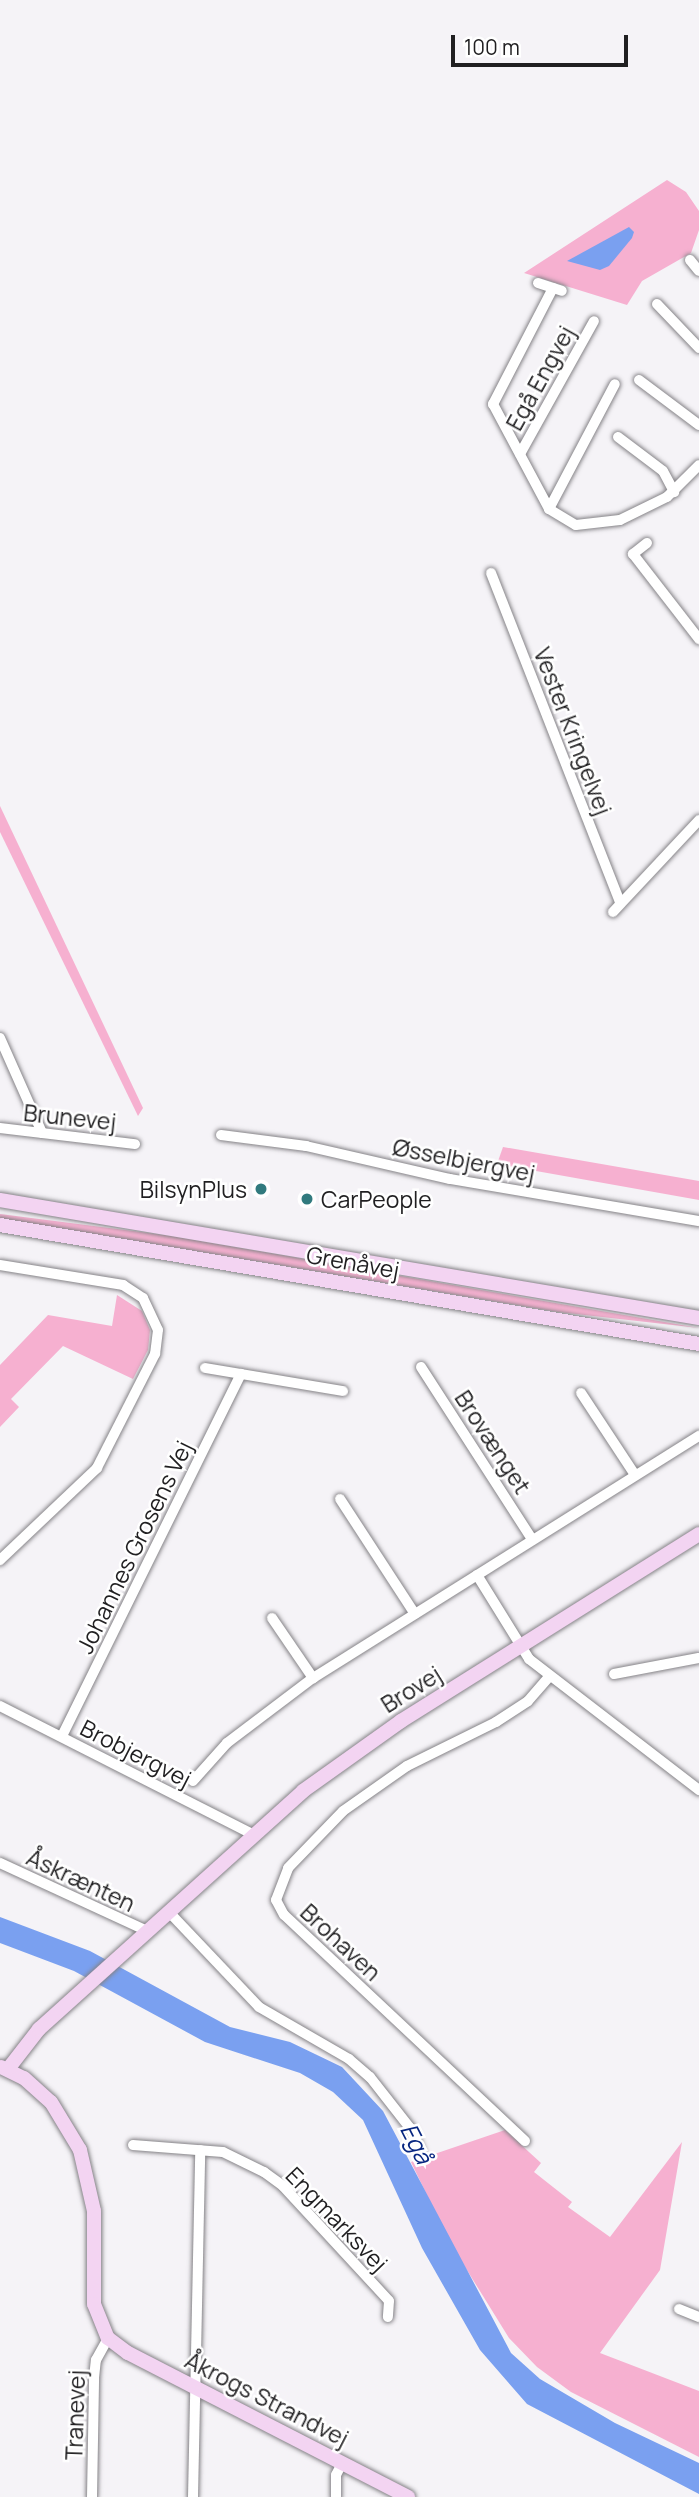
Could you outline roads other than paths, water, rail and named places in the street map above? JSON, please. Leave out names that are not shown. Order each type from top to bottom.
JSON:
[{"type":"street","points":[[690,260],[699,271]]},
{"type":"street","name":"Egå Engvej","points":[[538,283],[557,290],[493,404],[549,509]]},
{"type":"street","points":[[657,304],[699,348]]},
{"type":"street","name":"Egå Engvej","points":[[520,454],[594,321]]},
{"type":"street","points":[[639,380],[699,425]]},
{"type":"street","points":[[615,384],[549,509],[566,522],[587,526],[620,520],[674,492],[699,465]]},
{"type":"street","points":[[618,437],[663,471],[674,492]]},
{"type":"street","points":[[647,543],[633,554],[699,639]]},
{"type":"street","name":"Vester Kringelvej","points":[[491,573],[616,908],[699,820]]},
{"type":"street","points":[[0,1038],[42,1133]]},
{"type":"street","name":"Brunevej","points":[[0,1128],[135,1144]]},
{"type":"street","name":"Øsselbjergvej","points":[[221,1135],[306,1146],[450,1179],[699,1221]]},
{"type":"street","name":"Grenåvej","points":[[0,1199],[699,1318]]},
{"type":"street","name":"Grenåvej","points":[[0,1225],[699,1344]]},
{"type":"street","points":[[0,1265],[123,1285],[151,1308],[158,1330],[155,1354],[97,1468],[0,1560]]},
{"type":"street","name":"Brovænget","points":[[421,1367],[533,1539]]},
{"type":"street","points":[[205,1368],[342,1391]]},
{"type":"street","name":"Johannes Grosens Vej","points":[[62,1736],[241,1374]]},
{"type":"street","points":[[581,1393],[635,1475]]},
{"type":"street","points":[[193,1781],[227,1742],[313,1678],[699,1436]]},
{"type":"street","points":[[340,1499],[415,1614]]},
{"type":"street","name":"Brovej","points":[[4,2068],[39,2029],[168,1911],[349,1756],[699,1534]]},
{"type":"street","points":[[477,1575],[521,1646],[549,1677],[699,1790]]},
{"type":"street","points":[[272,1618],[313,1678]]},
{"type":"street","points":[[614,1674],[699,1658]]},
{"type":"street","name":"Brohaven","points":[[526,2141],[284,1915],[276,1900],[288,1868],[343,1811],[407,1766],[496,1722],[528,1701],[549,1677]]},
{"type":"street","name":"Brobjergvej","points":[[0,1706],[254,1835]]},
{"type":"street","name":"Åskrænten","points":[[0,1863],[146,1931]]},
{"type":"street","points":[[168,1911],[208,1948],[250,1999],[349,2059],[370,2077],[410,2128],[420,2152]]},
{"type":"street","points":[[4,2068],[51,2102],[80,2150],[94,2211],[94,2304],[108,2337]]},
{"type":"street","name":"Engmarksvej","points":[[134,2145],[223,2152],[283,2186],[389,2301],[387,2317]]},
{"type":"street","points":[[193,2497],[200,2150]]},
{"type":"street","points":[[679,2309],[699,2317]]},
{"type":"street","name":"Åkrogs Strandvej","points":[[108,2337],[128,2353],[408,2497]]},
{"type":"street","name":"Tranevej","points":[[92,2497],[93,2378],[96,2360],[108,2337]]},
{"type":"street","points":[[336,2497],[342,2463]]},
{"type":"water","points":[[629,227],[634,232],[632,238],[609,266],[600,270],[567,261]]},
{"type":"water","points":[[0,1917],[90,1951],[230,2027],[290,2042],[342,2067],[383,2111],[511,2353],[540,2379],[615,2423],[699,2463],[699,2494],[527,2404],[480,2350],[422,2248],[363,2120],[333,2092],[300,2073],[205,2042],[74,1971],[0,1943]]},
{"type":"place","name":"BilsynPlus","points":[[261,1189]]},
{"type":"place","name":"CarPeople","points":[[307,1199]]},
{"type":"water label","name":"Egå","points":[[417,2143]]}]
